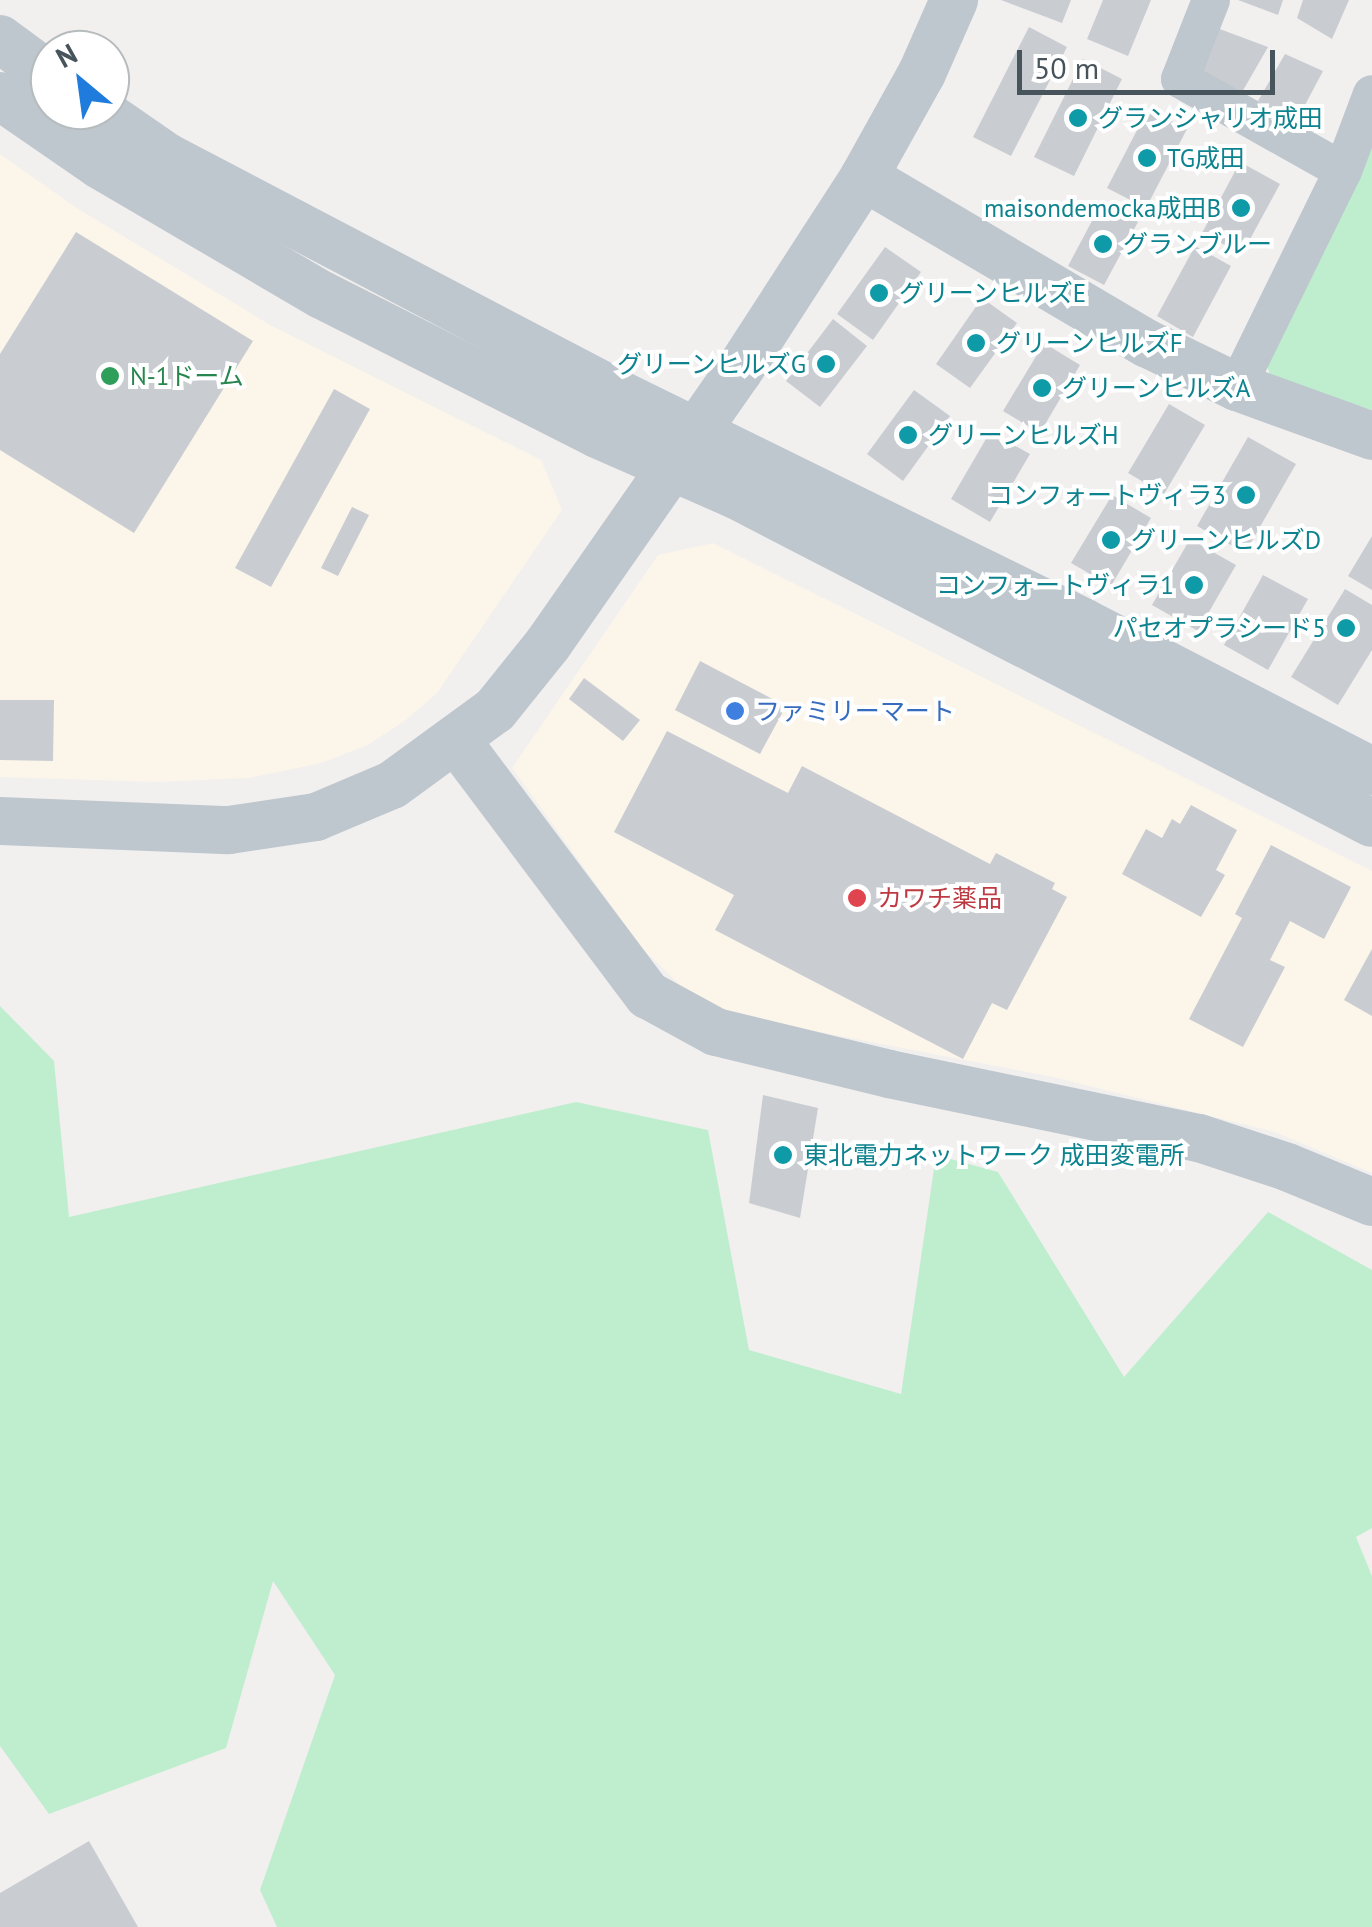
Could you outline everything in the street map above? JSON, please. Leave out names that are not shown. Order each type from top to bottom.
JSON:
[{"type":"street","points":[[0,822],[229,830],[316,816],[392,785],[458,741],[495,710],[548,644],[738,372],[864,177],[922,74],[954,0]]},
{"type":"street","points":[[1211,0],[1180,79],[1343,171]]},
{"type":"street","points":[[0,38],[30,61]]},
{"type":"street","points":[[1237,386],[1343,171],[1372,94]]},
{"type":"street","points":[[0,96],[100,166],[322,295],[597,434],[682,448],[1372,770]]},
{"type":"street","points":[[127,130],[167,157],[618,394],[738,496],[1372,823]]},
{"type":"street","points":[[864,177],[1148,344],[1237,386],[1372,436]]},
{"type":"street","points":[[458,741],[648,995],[716,1032],[889,1074],[1199,1138],[1287,1167],[1372,1202]]},
{"type":"shaded area","points":[[0,154],[75,207],[272,326],[541,460],[562,510],[437,693],[406,720],[368,745],[321,763],[249,778],[157,782],[0,777]]},
{"type":"shaded area","points":[[713,543],[1372,871],[1372,1173],[1275,1132],[1053,1077],[725,1014],[681,986],[642,948],[512,768],[658,555]]},
{"type":"green space","points":[[1372,134],[1372,410],[1271,378],[1265,360]]},
{"type":"green space","points":[[0,1006],[54,1061],[69,1217],[576,1102],[708,1130],[749,1350],[901,1394],[936,1155],[998,1172],[1124,1377],[1268,1212],[1372,1270],[1372,1528],[1356,1537],[1372,1576],[1372,1927],[277,1927],[260,1890],[335,1675],[273,1581],[226,1748],[49,1814],[0,1746]]},
{"type":"building","points":[[1001,0],[1071,0],[1062,23]]},
{"type":"building","points":[[1103,0],[1151,0],[1128,56],[1087,39]]},
{"type":"building","points":[[1238,0],[1283,0],[1278,15]]},
{"type":"building","points":[[1303,0],[1349,0],[1332,39],[1297,18]]},
{"type":"building","points":[[1029,27],[1067,47],[1011,156],[973,137]]},
{"type":"building","points":[[1217,28],[1268,47],[1241,94],[1198,74]]},
{"type":"building","points":[[1285,54],[1323,71],[1296,122],[1258,101]]},
{"type":"building","name":"グランシャリオ成田","points":[[1083,59],[1122,79],[1074,176],[1034,157]]},
{"type":"building","name":"TG成田","points":[[1148,109],[1187,129],[1146,208],[1107,188]]},
{"type":"building","name":"maisondemocka成田B","points":[[1240,162],[1280,184],[1242,254],[1202,233]]},
{"type":"building","name":"グランブルー","points":[[1102,202],[1138,222],[1104,285],[1068,266]]},
{"type":"building","points":[[76,232],[253,341],[134,533],[0,450],[0,354]]},
{"type":"building","points":[[1195,246],[1231,266],[1193,337],[1157,316]]},
{"type":"building","name":"グリーンヒルズE","points":[[885,247],[921,272],[873,340],[837,314]]},
{"type":"building","name":"グリーンヒルズF","points":[[982,298],[1017,323],[970,388],[936,364]]},
{"type":"building","name":"グリーンヒルズG","points":[[833,319],[867,346],[820,407],[786,381]]},
{"type":"building","name":"グリーンヒルズA","points":[[1044,343],[1080,365],[1040,433],[1003,411]]},
{"type":"building","points":[[334,389],[370,409],[271,587],[235,568]]},
{"type":"building","name":"グリーンヒルズH","points":[[914,390],[950,416],[903,481],[867,454]]},
{"type":"building","points":[[1169,404],[1205,425],[1164,494],[1128,473]]},
{"type":"building","points":[[990,432],[1030,454],[990,522],[951,499]]},
{"type":"building","name":"コンフォートヴィラ3","points":[[1248,437],[1296,464],[1245,553],[1197,526]]},
{"type":"building","name":"グリーンヒルズD","points":[[1112,495],[1151,518],[1111,586],[1071,563]]},
{"type":"building","points":[[352,507],[369,515],[338,576],[321,568]]},
{"type":"building","points":[[1372,536],[1372,590],[1348,576]]},
{"type":"building","name":"コンフォートヴィラ1","points":[[1190,539],[1236,565],[1198,631],[1152,605]]},
{"type":"building","points":[[1263,575],[1308,599],[1268,670],[1224,645]]},
{"type":"building","name":"パセオプラシード5","points":[[1345,589],[1372,605],[1372,650],[1338,705],[1291,677]]},
{"type":"building","points":[[700,661],[786,706],[760,754],[675,710]]},
{"type":"building","points":[[584,678],[640,720],[623,741],[569,699]]},
{"type":"building","points":[[0,700],[54,700],[53,761],[0,760]]},
{"type":"building","points":[[667,731],[788,793],[802,766],[990,864],[996,853],[1055,883],[1052,889],[1067,897],[1007,1010],[992,1003],[963,1059],[715,930],[734,895],[614,832]]},
{"type":"building","points":[[1191,805],[1237,830],[1216,870],[1225,875],[1201,917],[1122,874],[1146,829],[1162,838],[1172,819],[1180,824]]},
{"type":"building","points":[[1271,845],[1351,887],[1324,939],[1290,921],[1270,960],[1285,967],[1243,1047],[1189,1019],[1242,918],[1235,914]]},
{"type":"building","points":[[1372,949],[1372,1016],[1344,1000]]},
{"type":"building","name":"東北電力ネットワーク 成田変電所","points":[[763,1095],[818,1108],[800,1218],[749,1203]]},
{"type":"building","points":[[89,1841],[138,1927],[0,1927],[0,1893]]},
{"type":"place","name":"グランシャリオ成田","points":[[1078,118]]},
{"type":"place","name":"TG成田","points":[[1147,158]]},
{"type":"place","name":"maisondemocka成田B","points":[[1241,208]]},
{"type":"place","name":"グランブルー","points":[[1103,244]]},
{"type":"place","name":"グリーンヒルズE","points":[[879,293]]},
{"type":"place","name":"グリーンヒルズF","points":[[976,343]]},
{"type":"place","name":"グリーンヒルズG","points":[[826,364]]},
{"type":"place","name":"N-1ドーム","points":[[110,376]]},
{"type":"place","name":"グリーンヒルズA","points":[[1042,388]]},
{"type":"place","name":"グリーンヒルズH","points":[[908,435]]},
{"type":"place","name":"コンフォートヴィラ3","points":[[1246,495]]},
{"type":"place","name":"グリーンヒルズD","points":[[1111,540]]},
{"type":"place","name":"コンフォートヴィラ1","points":[[1194,585]]},
{"type":"place","name":"パセオプラシード5","points":[[1346,628]]},
{"type":"place","name":"ファミリーマート","points":[[735,711]]},
{"type":"place","name":"カワチ薬品","points":[[857,898]]},
{"type":"place","name":"東北電力ネットワーク 成田変電所","points":[[783,1155]]}]
